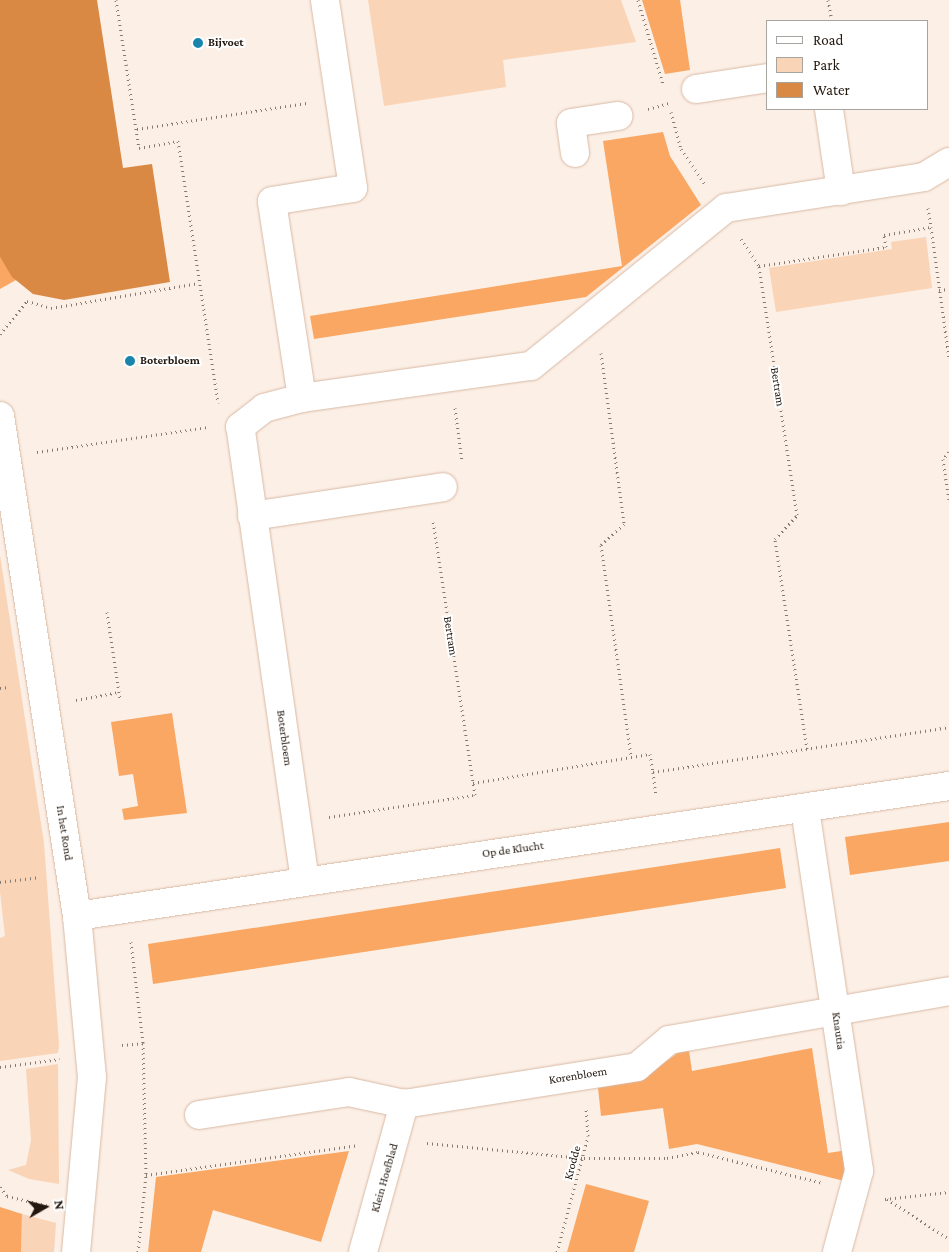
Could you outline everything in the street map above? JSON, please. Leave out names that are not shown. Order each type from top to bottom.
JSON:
[{"type":"street","points":[[302,398],[272,201],[353,188],[325,0]]},
{"type":"street","points":[[696,89],[766,78]]},
{"type":"street","points":[[829,110],[841,192]]},
{"type":"street","points":[[575,153],[571,123],[618,116]]},
{"type":"street","points":[[244,422],[264,408],[302,398],[531,366],[723,211],[924,177],[949,162]]},
{"type":"street","name":"In het Rond","points":[[0,416],[77,916],[92,1077],[76,1252]]},
{"type":"street","name":"Boterbloem","points":[[244,422],[239,432],[305,881]]},
{"type":"street","points":[[252,516],[435,488]]},
{"type":"street","name":"Op de Klucht","points":[[77,916],[805,809],[949,786]]},
{"type":"street","name":"Knautia","points":[[805,809],[859,1171],[837,1252]]},
{"type":"street","name":"Korenbloem","points":[[199,1115],[349,1092],[404,1104],[637,1067],[669,1040],[949,991]]},
{"type":"street","name":"Klein Hoefblad","points":[[363,1252],[396,1140],[404,1104]]},
{"type":"path","points":[[116,0],[139,148],[178,141],[218,406],[244,422]]},
{"type":"path","points":[[638,0],[681,149],[723,211]]},
{"type":"path","points":[[828,0],[832,20]]},
{"type":"path","points":[[136,129],[340,98]]},
{"type":"path","name":"Bertram","points":[[807,749],[775,539],[797,515],[759,266],[886,246],[884,234],[931,227],[949,358]]},
{"type":"path","points":[[0,334],[27,301],[51,308],[199,284]]},
{"type":"path","points":[[939,290],[949,289]]},
{"type":"path","points":[[586,323],[600,350],[624,524],[601,545],[632,757]]},
{"type":"path","points":[[435,488],[463,470],[451,378]]},
{"type":"path","points":[[6,456],[244,422]]},
{"type":"path","points":[[949,452],[943,459],[949,500]]},
{"type":"path","name":"Bertram","points":[[435,488],[473,783]]},
{"type":"path","points":[[107,612],[120,699]]},
{"type":"path","points":[[47,721],[76,700],[119,692]]},
{"type":"path","points":[[296,822],[475,794],[473,783],[650,754],[653,772],[949,727]]},
{"type":"path","points":[[127,908],[143,1043]]},
{"type":"path","points":[[0,1067],[59,1059],[59,1054],[89,1049]]},
{"type":"path","name":"Krodde","points":[[557,1252],[584,1158],[588,1136],[583,1075]]},
{"type":"path","points":[[396,1140],[584,1158],[666,1158],[698,1152],[887,1199],[949,1239]]},
{"type":"path","points":[[138,1252],[146,1175]]},
{"type":"path","points":[[0,1187],[7,1196],[80,1213]]},
{"type":"path","points":[[887,1199],[949,1192]]},
{"type":"green space","points":[[368,0],[621,0],[636,42],[503,60],[506,87],[384,106]]},
{"type":"green space","points":[[926,237],[932,288],[776,312],[769,268],[892,249],[891,242]]},
{"type":"green space","points":[[0,555],[44,843],[59,1045],[58,1053],[0,1061],[0,938],[5,936],[0,892]]},
{"type":"green space","points":[[58,1064],[59,1184],[29,1179],[8,1170],[26,1165],[31,1140],[26,1069]]},
{"type":"green space","points":[[22,1214],[56,1223],[54,1252],[21,1252]]},
{"type":"shaded area","points":[[642,0],[680,0],[690,70],[665,74]]},
{"type":"shaded area","points":[[663,132],[670,156],[701,205],[586,297],[314,339],[310,316],[622,266],[603,141]]},
{"type":"shaded area","points":[[0,257],[16,280],[0,289]]},
{"type":"shaded area","points":[[172,713],[187,813],[124,820],[122,809],[138,806],[133,774],[119,776],[111,722]]},
{"type":"shaded area","points":[[949,822],[949,861],[850,875],[845,837]]},
{"type":"shaded area","points":[[780,848],[786,888],[153,984],[148,944]]},
{"type":"shaded area","points":[[812,1048],[828,1153],[848,1150],[852,1183],[697,1144],[669,1149],[663,1108],[601,1116],[598,1088],[639,1081],[679,1052],[689,1051],[692,1071]]},
{"type":"shaded area","points":[[349,1151],[321,1242],[213,1210],[201,1252],[148,1252],[156,1177]]},
{"type":"shaded area","points":[[586,1184],[649,1201],[634,1252],[567,1252]]},
{"type":"shaded area","points":[[0,1207],[22,1214],[21,1252],[0,1252]]},
{"type":"water","points":[[0,0],[97,0],[123,168],[152,164],[170,282],[64,300],[33,294],[12,277],[0,257]]},
{"type":"place","name":"Bijvoet","points":[[198,43]]},
{"type":"place","name":"Boterbloem","points":[[130,361]]}]
